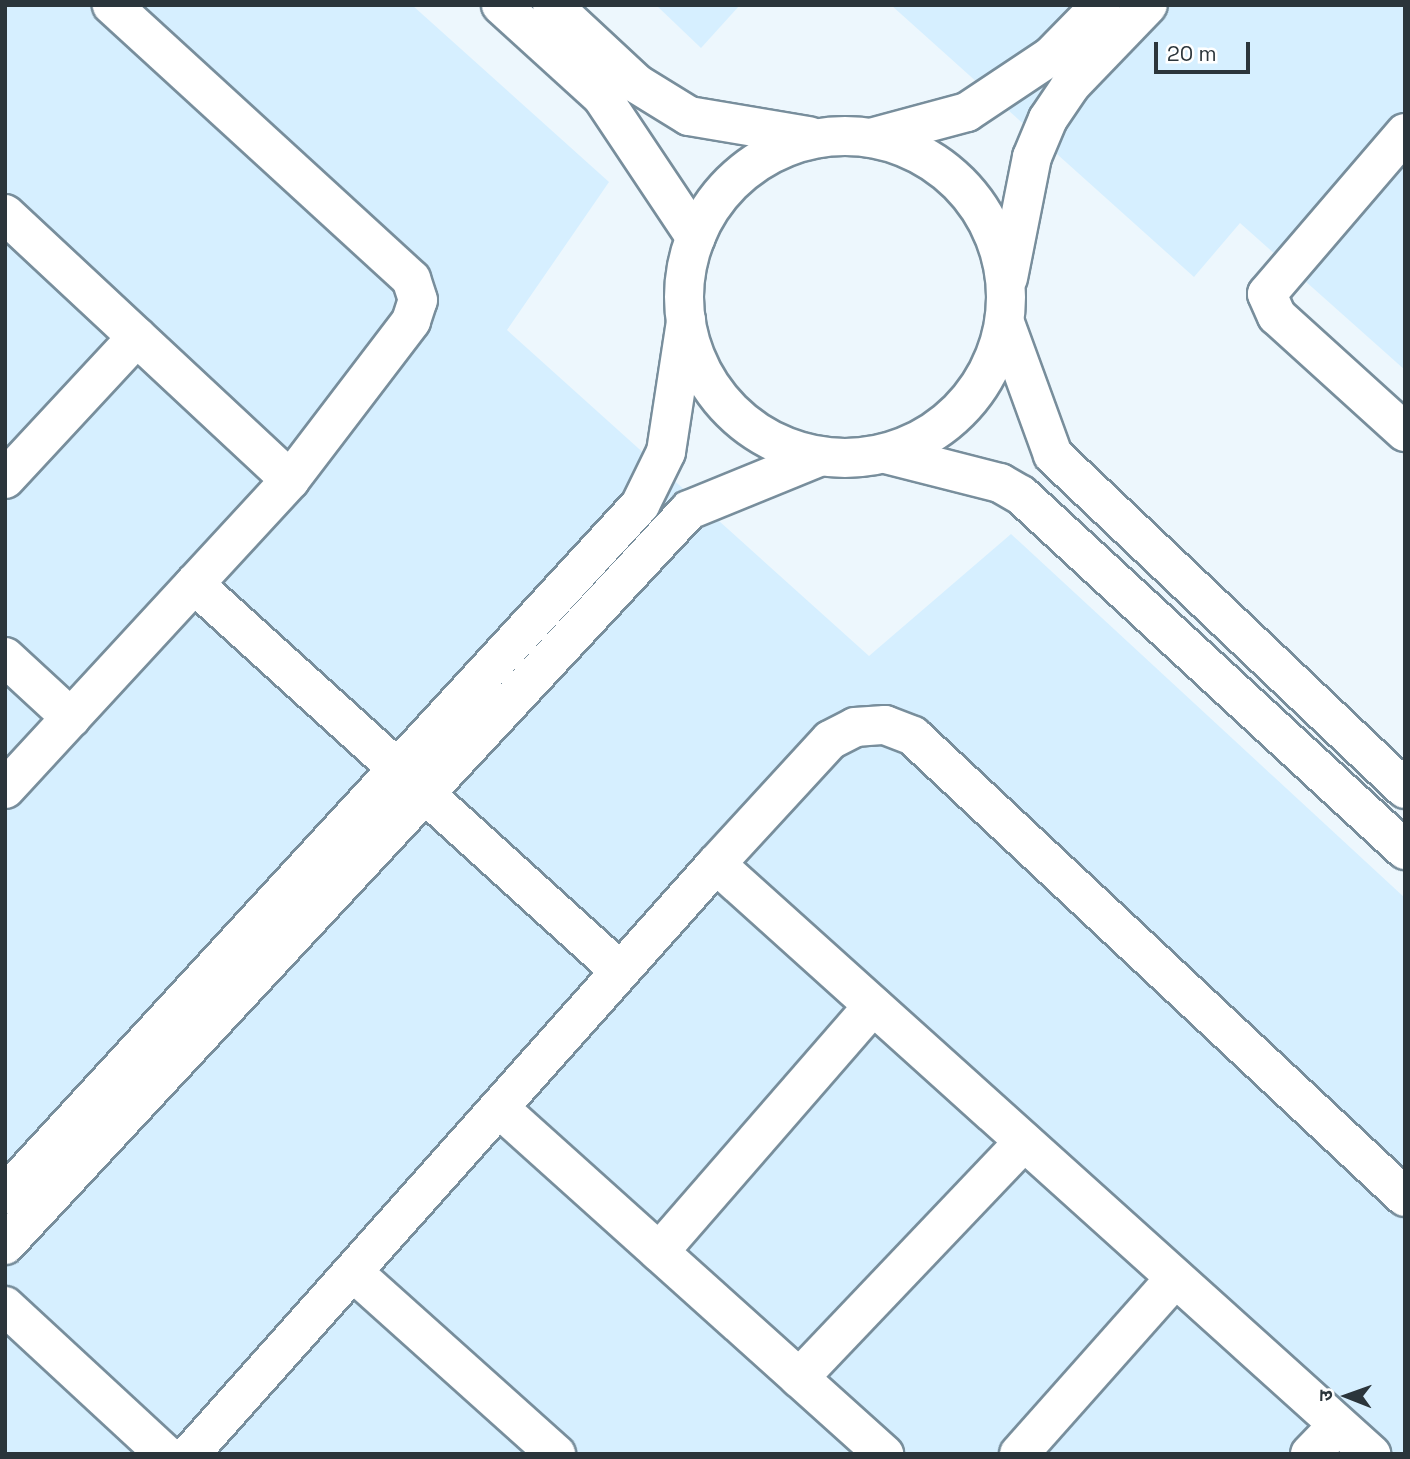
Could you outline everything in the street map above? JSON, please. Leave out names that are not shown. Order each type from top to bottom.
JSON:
[{"type":"street","points":[[5,789],[290,480],[411,321],[416,289],[112,5]]},
{"type":"street","points":[[501,5],[602,97],[663,180],[696,238]]},
{"type":"street","points":[[552,5],[637,84],[689,117],[743,130],[821,137],[874,137],[967,113],[1051,56],[1101,5]]},
{"type":"street","points":[[886,454],[915,443],[965,406],[992,362],[1005,323],[1008,278],[1032,157],[1048,120],[1070,86],[1148,5]]},
{"type":"street","points":[[1404,136],[1266,294],[1277,316],[1405,432]]},
{"type":"street","points":[[5,1245],[412,779],[640,505],[666,452],[686,321],[684,293],[696,238],[733,181],[789,145],[821,137]]},
{"type":"street","points":[[874,137],[919,153],[958,181],[987,220],[1008,278]]},
{"type":"street","points":[[5,214],[290,480]]},
{"type":"street","points":[[686,321],[709,384],[730,410],[786,448],[819,457],[886,454],[1000,483],[1021,495],[1405,850]]},
{"type":"street","points":[[1005,323],[1053,455],[1405,789]]},
{"type":"street","points":[[5,479],[137,337]]},
{"type":"street","points":[[5,1195],[412,779],[689,510],[819,457]]},
{"type":"street","points":[[194,584],[412,779],[620,971]]},
{"type":"street","points":[[5,657],[71,718]]},
{"type":"street","points":[[190,1454],[716,864],[830,740],[855,727],[885,725],[913,736],[1405,1197]]},
{"type":"street","points":[[716,864],[1371,1454]]},
{"type":"street","points":[[659,1252],[873,1006]]},
{"type":"street","points":[[499,1108],[884,1454]]},
{"type":"street","points":[[799,1378],[1024,1142]]},
{"type":"street","points":[[353,1272],[556,1454]]},
{"type":"street","points":[[1019,1454],[1175,1278]]},
{"type":"street","points":[[5,1306],[165,1454]]},
{"type":"street","points":[[1310,1454],[1338,1425]]},
{"type":"shaded area","points":[[5,5],[412,5],[609,182],[507,330],[869,656],[1011,534],[1405,898],[1405,1454],[5,1454]]},
{"type":"shaded area","points":[[656,5],[740,5],[701,48]]},
{"type":"shaded area","points":[[891,5],[1405,5],[1405,370],[1240,223],[1194,277]]}]
